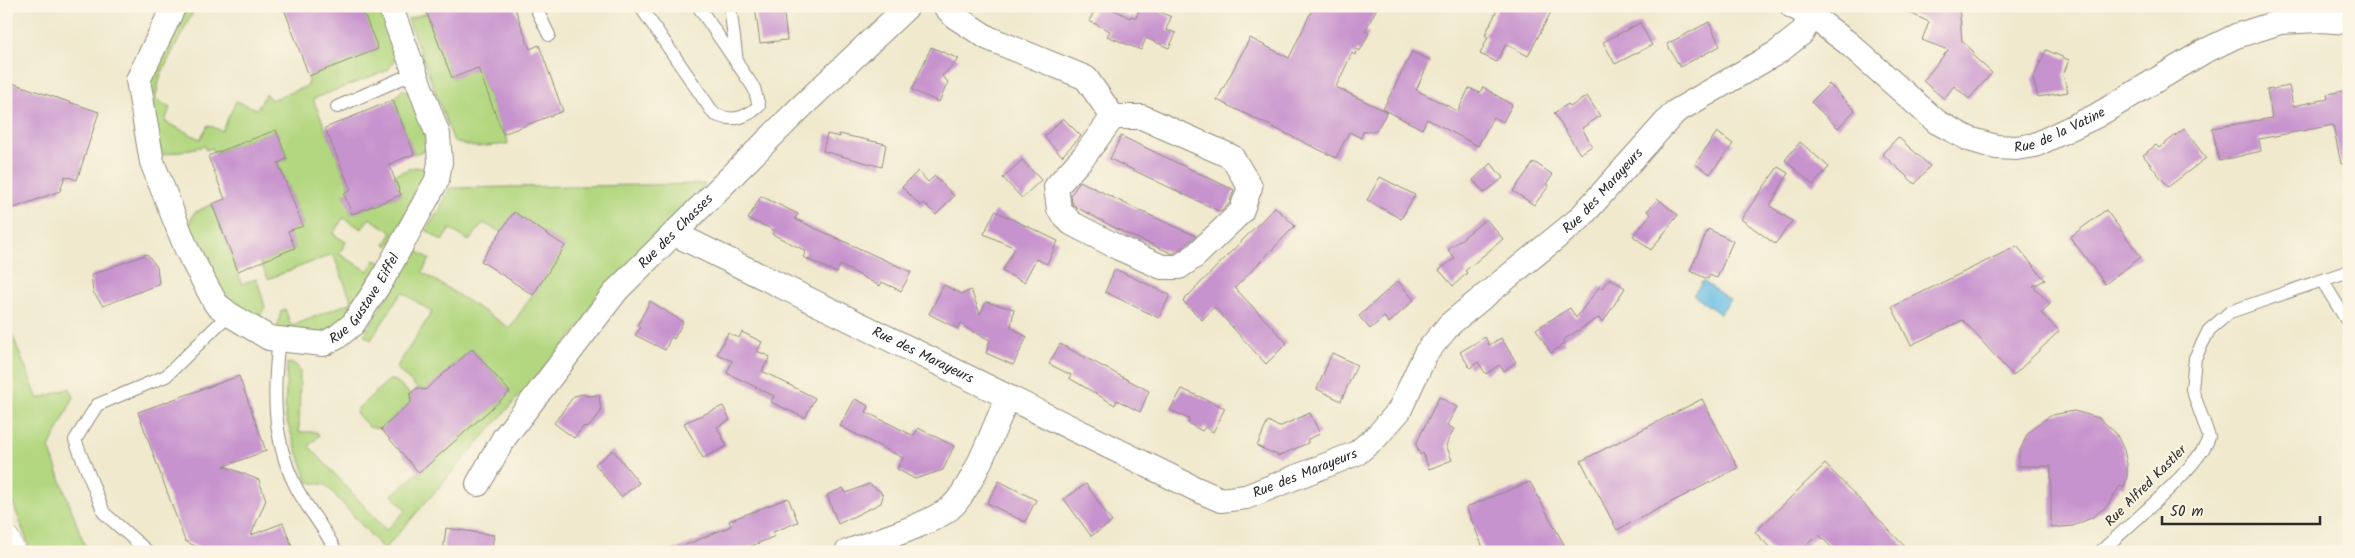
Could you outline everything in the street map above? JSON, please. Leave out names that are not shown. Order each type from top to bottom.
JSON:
[{"type":"main road","points":[[6,540],[11,552]]},
{"type":"street","name":"Rue Gustave Eiffel","points":[[174,6],[138,80],[152,162],[187,250],[216,304],[229,314],[260,334],[279,339],[322,344],[337,337],[352,324],[382,280],[437,180],[440,162],[438,135],[390,6]]},
{"type":"street","name":"Rue des Chasses","points":[[478,484],[504,438],[595,317],[631,276],[800,108],[908,6]]},
{"type":"street","points":[[945,6],[954,16],[988,38],[1086,78],[1113,117]]},
{"type":"street","name":"Rue des Marayeurs","points":[[675,234],[1007,398],[1221,500],[1246,497],[1357,453],[1377,436],[1399,411],[1426,353],[1450,324],[1579,219],[1675,112],[1778,52],[1802,34],[1807,10]]},
{"type":"street","name":"Rue de la Vatine","points":[[1807,10],[1848,43],[1937,122],[1968,139],[1996,147],[2016,148],[2035,144],[2096,116],[2203,52],[2279,18],[2349,22]]},
{"type":"street","points":[[1113,117],[1142,117],[1232,157],[1250,187],[1241,212],[1195,256],[1179,267],[1162,267],[1119,248],[1071,223],[1059,209],[1056,187],[1084,156],[1113,117]]},
{"type":"street","points":[[847,552],[933,518],[950,508],[964,493],[1007,398]]},
{"type":"lane","points":[[536,6],[549,35]]},
{"type":"lane","points":[[640,6],[714,114],[727,120],[749,115],[759,106],[754,88],[698,6]]},
{"type":"lane","points":[[730,6],[738,64]]},
{"type":"lane","points":[[337,107],[416,72]]},
{"type":"lane","points":[[2349,271],[2323,282],[2349,324]]},
{"type":"lane","name":"Rue Alfred Kastler","points":[[2100,552],[2189,468],[2207,443],[2209,437],[2192,389],[2196,358],[2209,330],[2230,312],[2323,282]]},
{"type":"lane","points":[[147,551],[104,513],[75,440],[97,405],[166,376],[229,314]]},
{"type":"lane","points":[[279,339],[274,397],[280,446],[294,484],[331,539],[336,552]]},
{"type":"green space","points":[[186,6],[196,6],[161,74],[155,99],[170,107],[165,122],[200,139],[208,125],[222,131],[236,101],[257,109],[266,94],[271,100],[307,86],[309,76],[377,49],[361,6],[380,6],[399,54],[388,70],[313,99],[351,190],[344,194],[352,214],[401,195],[394,175],[414,167],[431,169],[389,246],[385,244],[392,232],[369,218],[362,229],[343,218],[333,234],[346,242],[339,254],[368,271],[375,260],[381,263],[355,310],[324,335],[277,329],[281,311],[285,309],[291,326],[352,302],[333,254],[268,279],[260,262],[295,248],[288,231],[303,225],[278,163],[287,159],[276,130],[214,153],[212,148],[206,150],[205,146],[162,155],[146,98],[151,79]]},
{"type":"green space","points":[[427,13],[452,78],[478,68],[503,133],[506,132],[508,144],[477,147],[454,142],[408,19]]},
{"type":"green space","points":[[403,89],[412,95],[432,148],[414,154],[393,100]]},
{"type":"green space","points":[[705,184],[384,550],[326,485],[308,482],[285,416],[287,363],[295,364],[300,370],[299,432],[317,432],[319,436],[309,446],[386,530],[406,510],[392,495],[510,392],[472,349],[426,390],[417,388],[396,368],[432,312],[402,292],[371,340],[364,335],[415,250],[430,259],[422,272],[510,328],[565,246],[514,213],[501,232],[483,223],[469,241],[450,229],[442,241],[426,230],[440,209],[450,188]]},
{"type":"green space","points":[[212,204],[242,284],[257,279],[265,307],[257,320],[217,291],[189,225],[194,213]]},
{"type":"green space","points":[[6,319],[38,399],[70,388],[74,397],[49,448],[87,552],[31,552],[6,484]]},
{"type":"green space","points":[[389,380],[396,381],[410,394],[410,403],[381,429],[369,427],[356,413],[359,407]]},
{"type":"water","points":[[1703,281],[1730,300],[1720,314],[1693,295]]},
{"type":"building","points":[[283,6],[361,6],[378,49],[309,76]]},
{"type":"building","points":[[424,6],[514,6],[530,49],[539,45],[563,111],[503,134],[478,68],[452,78]]},
{"type":"building","points":[[755,6],[783,6],[787,40],[760,43]]},
{"type":"building","points":[[1097,6],[1107,6],[1130,18],[1131,16],[1136,18],[1139,10],[1148,6],[1164,6],[1161,12],[1171,17],[1166,30],[1176,33],[1169,48],[1146,38],[1141,50],[1107,36],[1110,31],[1089,21]]},
{"type":"building","points":[[1314,6],[1378,6],[1365,31],[1369,33],[1360,51],[1357,49],[1355,55],[1352,53],[1336,87],[1387,112],[1376,131],[1363,132],[1361,138],[1349,132],[1336,158],[1217,100],[1250,38],[1289,58]]},
{"type":"building","points":[[1499,6],[1554,6],[1528,56],[1506,44],[1497,62],[1480,54],[1488,37],[1485,35]]},
{"type":"building","points":[[1895,6],[1959,6],[1962,41],[1974,52],[1972,55],[1992,73],[1969,99],[1954,86],[1944,99],[1923,81],[1948,50],[1922,40],[1929,22]]},
{"type":"building","points":[[1709,22],[1720,46],[1680,67],[1667,44]]},
{"type":"building","points":[[1640,23],[1652,45],[1615,64],[1603,42]]},
{"type":"building","points":[[931,47],[959,59],[942,76],[948,82],[939,102],[912,90]]},
{"type":"building","points":[[2046,50],[2069,60],[2063,75],[2068,92],[2038,97],[2033,79]]},
{"type":"building","points":[[1412,52],[1430,60],[1416,90],[1458,111],[1469,88],[1480,93],[1483,87],[1512,105],[1503,122],[1493,117],[1478,146],[1427,119],[1422,129],[1383,109]]},
{"type":"building","points":[[6,81],[99,112],[77,180],[65,176],[60,191],[6,211]]},
{"type":"building","points":[[1829,84],[1855,110],[1838,128],[1811,102]]},
{"type":"building","points":[[2289,86],[2293,106],[2328,99],[2327,94],[2349,90],[2349,163],[2341,164],[2333,125],[2259,139],[2261,151],[2219,161],[2212,128],[2272,118],[2267,90]]},
{"type":"building","points":[[1587,96],[1600,116],[1582,128],[1592,146],[1580,154],[1554,113],[1568,104],[1570,107]]},
{"type":"building","points":[[393,100],[414,154],[389,164],[401,195],[352,214],[344,194],[351,190],[325,128]]},
{"type":"building","points":[[1063,118],[1081,136],[1062,156],[1044,137]]},
{"type":"building","points":[[2184,129],[2206,158],[2168,187],[2143,155],[2156,145],[2159,148]]},
{"type":"building","points":[[276,130],[287,159],[278,163],[303,226],[288,231],[295,248],[238,271],[212,204],[225,199],[208,156]]},
{"type":"building","points":[[1717,132],[1733,144],[1710,174],[1695,164]]},
{"type":"building","points":[[827,134],[840,137],[839,134],[886,144],[882,167],[823,151]]},
{"type":"building","points":[[1121,136],[1234,190],[1229,204],[1221,212],[1110,159]]},
{"type":"building","points":[[1898,137],[1930,166],[1915,184],[1882,154]]},
{"type":"building","points":[[1800,142],[1829,167],[1813,185],[1785,160]]},
{"type":"building","points":[[1022,160],[1041,180],[1022,198],[1003,178]]},
{"type":"building","points":[[1534,162],[1553,175],[1546,184],[1549,186],[1534,205],[1513,191]]},
{"type":"building","points":[[1491,163],[1503,178],[1484,193],[1473,180]]},
{"type":"building","points":[[1778,167],[1788,173],[1770,206],[1792,221],[1775,244],[1741,219]]},
{"type":"building","points":[[918,171],[928,182],[935,176],[954,196],[936,215],[924,203],[921,206],[902,187]]},
{"type":"building","points":[[1380,177],[1415,195],[1401,219],[1367,200]]},
{"type":"building","points":[[1080,181],[1196,236],[1175,253],[1171,253],[1125,233],[1076,207],[1072,203],[1071,195]]},
{"type":"building","points":[[761,196],[798,214],[795,219],[911,272],[901,291],[882,282],[880,286],[840,265],[837,273],[803,257],[806,251],[772,234],[774,230],[748,219]]},
{"type":"building","points":[[1658,199],[1678,215],[1651,250],[1633,236],[1651,214],[1647,211]]},
{"type":"building","points":[[1275,207],[1295,226],[1235,288],[1287,343],[1266,364],[1214,307],[1202,320],[1183,301]]},
{"type":"building","points":[[2106,210],[2141,257],[2105,284],[2070,237]]},
{"type":"building","points":[[995,211],[1058,241],[1047,264],[1036,259],[1024,282],[1002,271],[1015,248],[984,234]]},
{"type":"building","points":[[514,212],[565,246],[533,295],[481,261]]},
{"type":"building","points":[[1486,219],[1503,239],[1465,271],[1467,273],[1453,286],[1439,270],[1455,258],[1448,250]]},
{"type":"building","points":[[1708,229],[1733,241],[1717,278],[1709,275],[1708,279],[1690,271]]},
{"type":"building","points":[[2017,246],[2045,280],[2033,286],[2050,304],[2041,313],[2059,331],[2013,376],[1963,320],[1911,345],[1892,307]]},
{"type":"building","points":[[147,254],[157,267],[159,284],[103,306],[93,292],[91,275]]},
{"type":"building","points":[[1115,269],[1170,295],[1159,318],[1105,292]]},
{"type":"building","points":[[1610,278],[1625,288],[1603,322],[1598,318],[1563,340],[1565,343],[1551,353],[1536,329],[1570,308],[1576,318],[1600,286],[1602,288]]},
{"type":"building","points":[[1398,281],[1414,300],[1389,323],[1384,317],[1370,329],[1359,316]]},
{"type":"building","points":[[944,285],[962,294],[971,290],[980,314],[986,302],[1014,309],[1011,327],[1027,337],[1013,365],[986,353],[990,340],[966,328],[961,323],[958,329],[929,314]]},
{"type":"building","points":[[650,301],[683,322],[674,339],[671,337],[665,350],[635,335],[640,328],[637,326]]},
{"type":"building","points":[[742,332],[762,342],[757,351],[770,357],[762,371],[815,398],[805,418],[771,402],[774,396],[727,373],[732,361],[717,354],[728,333],[739,338]]},
{"type":"building","points":[[1485,337],[1489,345],[1501,338],[1516,362],[1504,371],[1499,365],[1486,374],[1478,362],[1470,368],[1460,352]]},
{"type":"building","points":[[1060,344],[1149,391],[1140,412],[1117,400],[1115,405],[1069,378],[1071,375],[1049,364]]},
{"type":"building","points":[[472,349],[510,392],[419,473],[381,429],[411,402],[410,394],[417,388],[425,390]]},
{"type":"building","points":[[1332,353],[1357,365],[1341,401],[1317,389]]},
{"type":"building","points":[[239,376],[266,451],[224,466],[259,480],[266,500],[251,535],[283,523],[294,552],[200,552],[199,548],[185,541],[138,412]]},
{"type":"building","points":[[1182,389],[1225,408],[1213,432],[1205,427],[1202,431],[1188,423],[1189,419],[1170,410]]},
{"type":"building","points":[[583,394],[586,396],[599,395],[601,412],[588,428],[584,426],[574,438],[554,423],[574,396]]},
{"type":"building","points":[[1439,397],[1457,407],[1447,425],[1454,429],[1446,445],[1452,460],[1429,469],[1423,453],[1420,455],[1416,444]]},
{"type":"building","points":[[855,399],[869,406],[866,412],[914,436],[918,428],[954,446],[943,470],[915,479],[897,469],[903,458],[840,426]]},
{"type":"building","points":[[1702,399],[1738,468],[1617,530],[1581,461]]},
{"type":"building","points":[[723,406],[730,420],[717,427],[727,446],[703,458],[684,423]]},
{"type":"building","points":[[2074,411],[2099,418],[2116,433],[2124,450],[2127,476],[2124,487],[2120,486],[2107,506],[2093,517],[2073,526],[2051,528],[2051,466],[2018,466],[2019,453],[2027,435],[2036,425],[2052,415]]},
{"type":"building","points":[[1310,413],[1320,434],[1308,439],[1308,443],[1279,456],[1257,446],[1268,421],[1279,427]]},
{"type":"building","points":[[613,450],[639,483],[621,497],[595,464]]},
{"type":"building","points":[[1825,464],[1910,552],[1836,552],[1818,534],[1800,552],[1774,552],[1755,532]]},
{"type":"building","points":[[999,481],[1036,500],[1025,522],[987,503]]},
{"type":"building","points":[[1530,482],[1568,552],[1485,552],[1466,507]]},
{"type":"building","points":[[869,484],[880,491],[883,496],[881,503],[838,524],[827,495],[843,488],[846,493]]},
{"type":"building","points":[[1086,484],[1112,522],[1091,536],[1064,499]]},
{"type":"building","points":[[788,498],[798,522],[773,532],[775,536],[738,552],[669,552],[731,526],[729,521]]},
{"type":"building","points":[[446,528],[494,535],[491,552],[443,552]]}]
